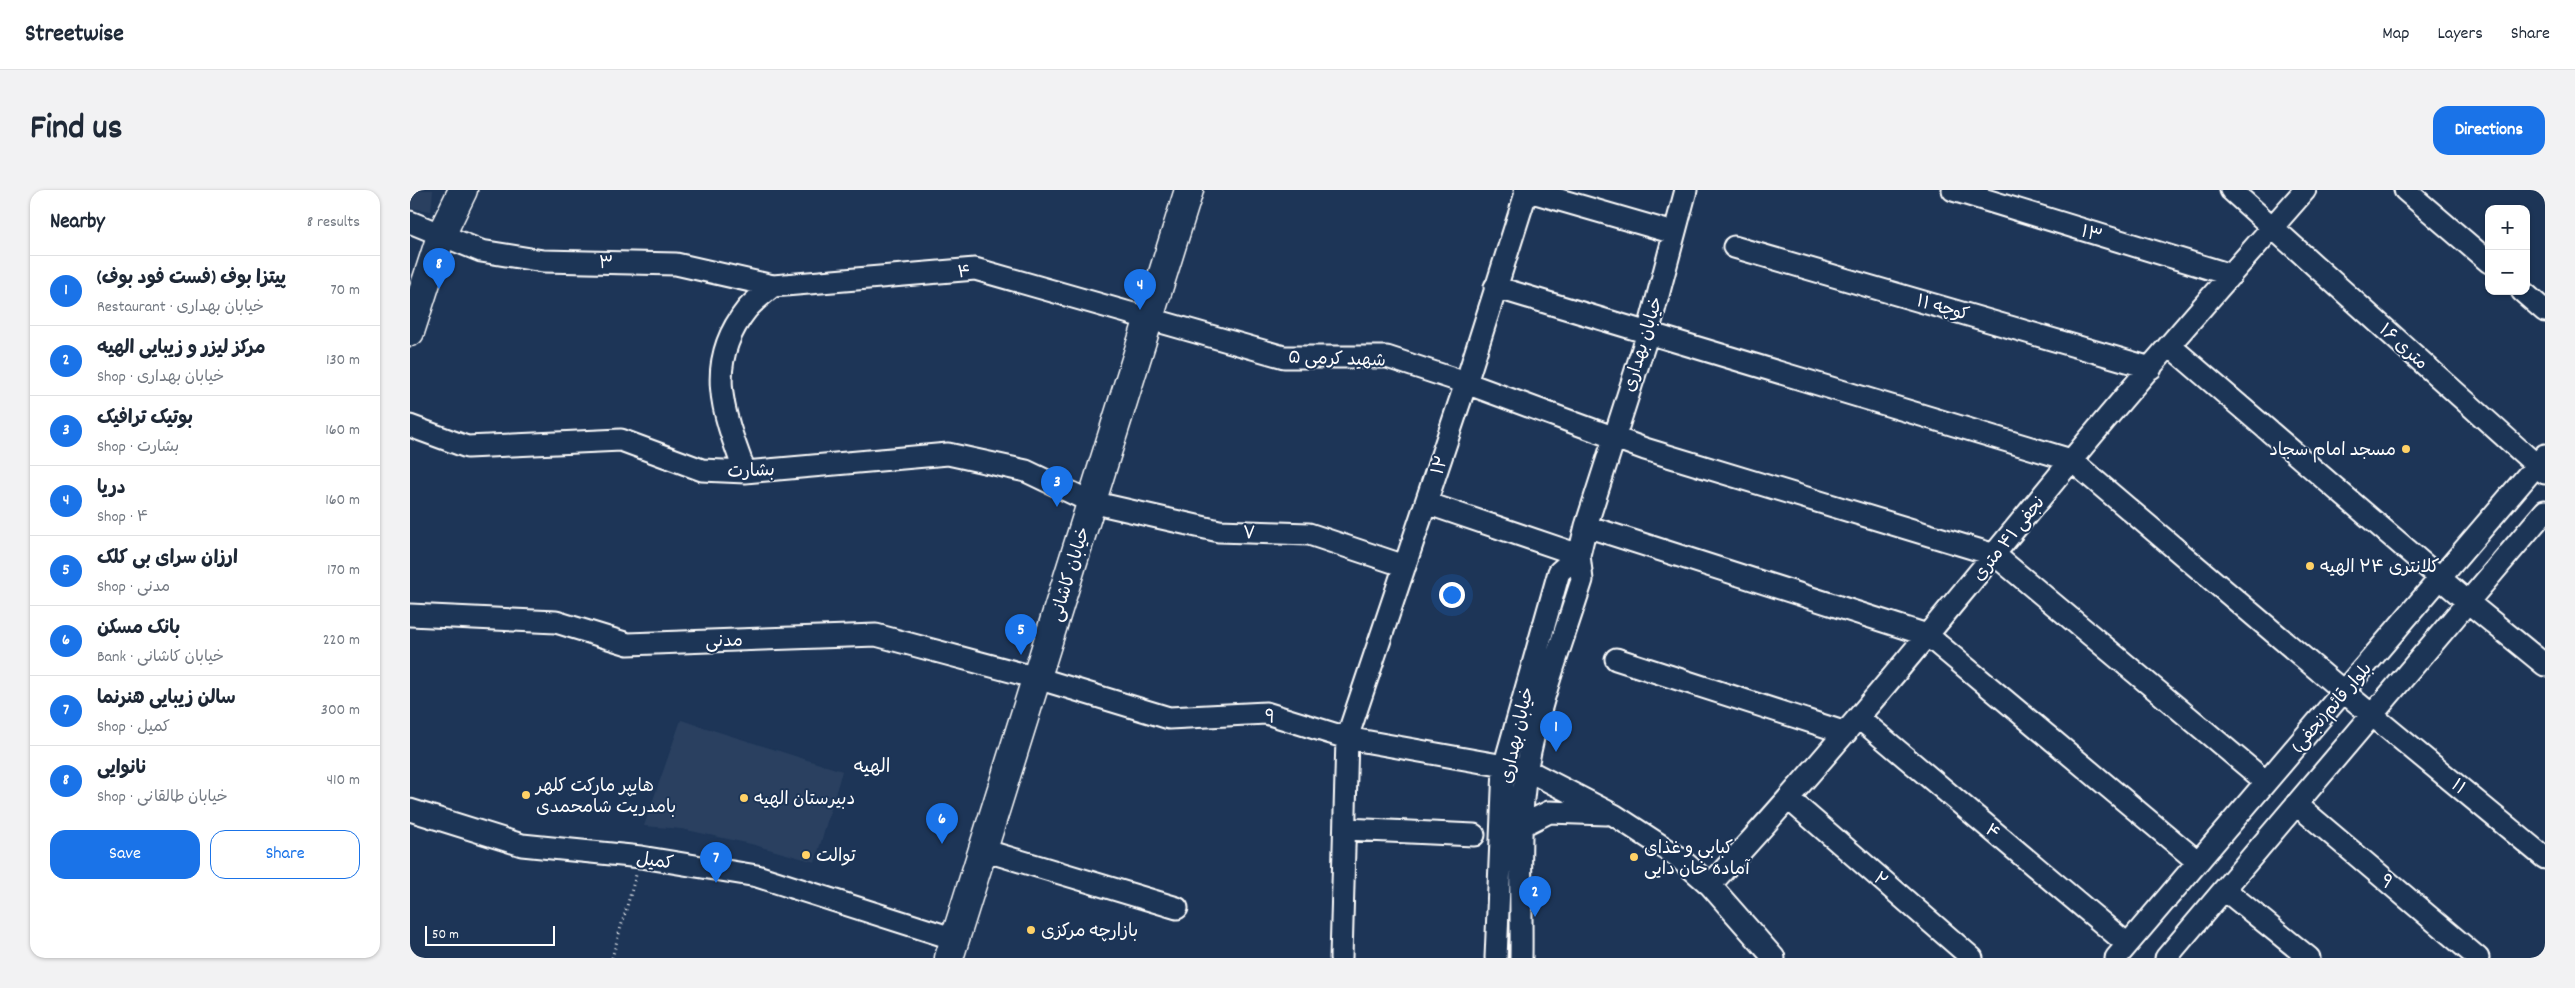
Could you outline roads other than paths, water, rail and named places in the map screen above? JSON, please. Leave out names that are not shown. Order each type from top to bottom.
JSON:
[{"type":"main road","points":[[410,332],[442,233],[463,190]]},
{"type":"main road","name":"خیابان کاشانی","points":[[952,949],[1189,190]]},
{"type":"street","points":[[1526,190],[1674,233]]},
{"type":"street","name":"۱۲","points":[[1341,958],[1348,738],[1466,383],[1526,190]]},
{"type":"street","name":"خیابان بهداری","points":[[1521,958],[1523,825],[1527,770],[1533,738],[1582,580],[1579,555],[1586,526],[1613,437],[1648,333],[1686,190]]},
{"type":"street","name":"۱۳","points":[[1953,190],[2231,275]]},
{"type":"street","name":"۱۶ متری","points":[[2231,190],[2542,464]]},
{"type":"street","name":"نجفی ۴۱ متری","points":[[1710,885],[1789,800],[1995,555],[2071,460],[2304,190]]},
{"type":"street","points":[[2405,190],[2485,259]]},
{"type":"street","points":[[410,222],[442,233]]},
{"type":"street","name":"۳","points":[[442,233],[481,251],[543,260],[676,264],[772,286]]},
{"type":"street","name":"کوچه ۱۱","points":[[1734,247],[2152,368]]},
{"type":"street","name":"۴","points":[[772,286],[975,270],[1149,318]]},
{"type":"street","points":[[745,472],[725,417],[720,373],[728,342],[747,309],[772,286]]},
{"type":"street","points":[[1496,287],[2071,460]]},
{"type":"street","points":[[2527,295],[2545,311]]},
{"type":"street","name":"۵ شهید کرمی","points":[[1149,318],[1284,357],[1387,357],[1466,383],[1613,437],[1995,555]]},
{"type":"street","points":[[2170,346],[2469,603],[2545,665]]},
{"type":"street","name":"بشارت","points":[[410,426],[467,447],[621,440],[702,470],[745,472],[948,454],[1026,471],[1091,502]]},
{"type":"street","name":"۱۱","points":[[2071,460],[2344,692],[2545,858]]},
{"type":"street","name":"بلوار قائم(نجفی)","points":[[2121,951],[2440,578],[2542,464]]},
{"type":"street","name":"۷","points":[[1091,502],[1219,531],[1309,534],[1405,566]]},
{"type":"street","points":[[1426,503],[1579,555]]},
{"type":"street","name":"بلوار قائم(نجفی)","points":[[2166,958],[2469,603],[2545,511]]},
{"type":"street","points":[[1586,526],[1927,635],[2198,862]]},
{"type":"street","name":"خیابان بهداری","points":[[1496,958],[1500,824],[1504,768],[1559,572],[1579,555]]},
{"type":"street","points":[[1995,555],[2266,782]]},
{"type":"street","name":"مدنی","points":[[410,615],[556,622],[628,644],[876,635],[1036,678]]},
{"type":"street","points":[[1616,659],[1852,726]]},
{"type":"street","name":"۹","points":[[1036,678],[1168,718],[1266,713],[1348,738],[1504,768],[1527,770]]},
{"type":"street","name":"۴","points":[[1852,726],[2121,951]]},
{"type":"street","points":[[1527,770],[1614,815],[1676,856],[1710,885],[1774,958]]},
{"type":"street","name":"۲","points":[[1789,800],[1972,958]]},
{"type":"street","name":"۹","points":[[2296,804],[2478,958]]},
{"type":"street","name":"کمیل","points":[[410,810],[522,845],[641,857],[758,876],[952,949]]},
{"type":"street","points":[[1500,824],[1523,825],[1549,812],[1614,815]]},
{"type":"street","points":[[1346,829],[1474,835]]},
{"type":"street","points":[[983,850],[1177,908]]},
{"type":"street","points":[[2225,890],[2309,958]]},
{"type":"place","name":"نانوایی","points":[[439,289]]},
{"type":"place","name":"دریا","points":[[1140,310]]},
{"type":"place","name":"مسجد امام سجاد","points":[[2406,449]]},
{"type":"place","name":"بوتیک ترافیک","points":[[1057,507]]},
{"type":"place","name":"کلانتری ۲۴ الهیه","points":[[2310,566]]},
{"type":"place","name":"ارزان سرای بی کلک","points":[[1021,655]]},
{"type":"place","name":"پیتزا بوف (فست فود بوف)","points":[[1556,752]]},
{"type":"place","name":"هایپر مارکت کلهر بامدریت شامحمدی","points":[[526,795]]},
{"type":"place","name":"دبیرستان الهیه","points":[[744,798]]},
{"type":"place","name":"بانک مسکن","points":[[942,844]]},
{"type":"place","name":"توالت","points":[[806,855]]},
{"type":"place","name":"کبابی و غذای آماده خان دایی","points":[[1634,857]]},
{"type":"place","name":"سالن زیبایی هنرنما","points":[[716,883]]},
{"type":"place","name":"مرکز لیزر و زیبایی الهیه","points":[[1535,917]]},
{"type":"place","name":"بازارچه مرکزی","points":[[1031,930]]},
{"type":"district","name":"الهیه","points":[[872,765]]}]
